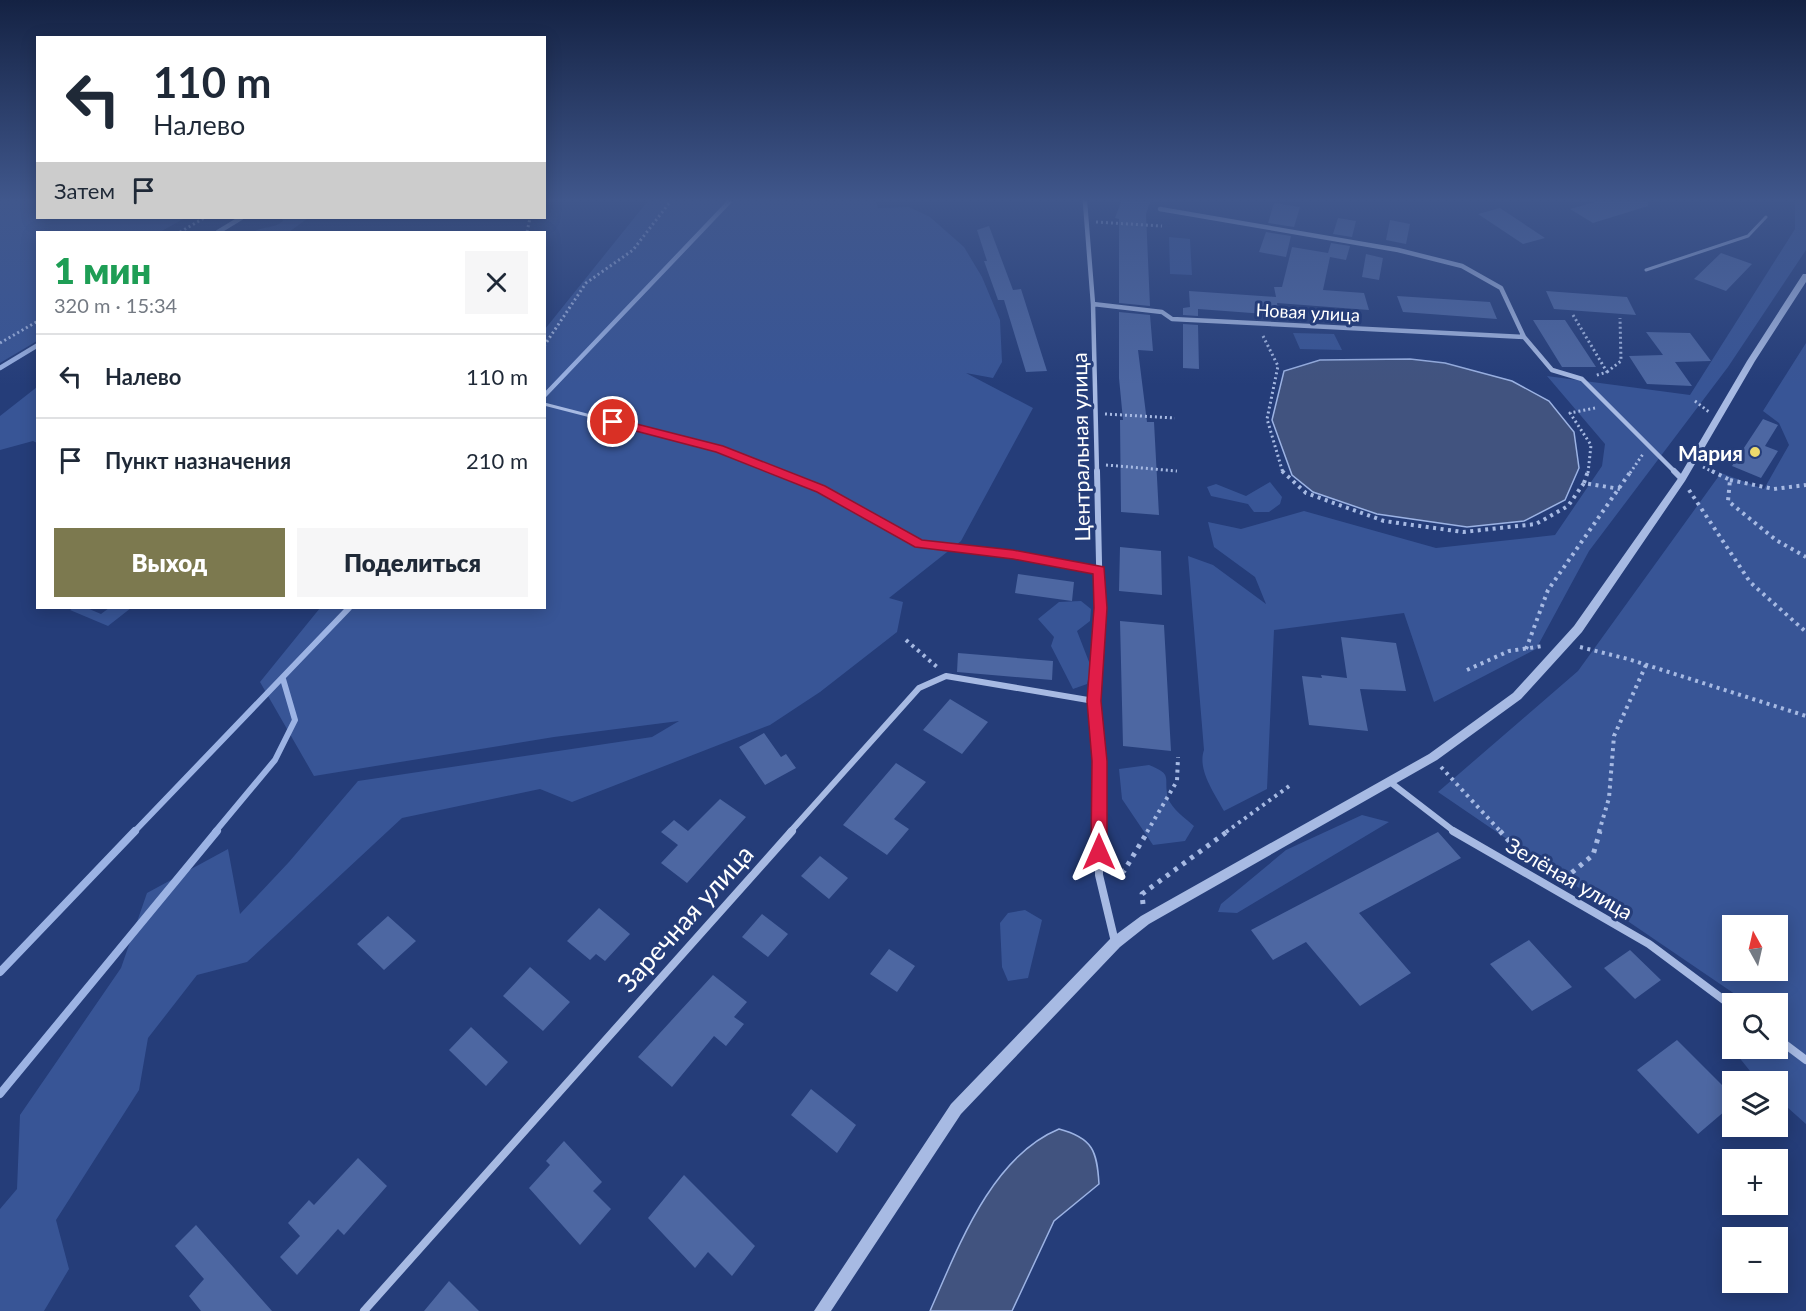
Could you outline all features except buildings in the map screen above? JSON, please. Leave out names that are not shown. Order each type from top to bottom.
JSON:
[{"type":"street","name":"Центральная улица","points":[[1090,263],[1093,304],[1100,608],[1094,701],[1100,761],[1099,875],[1115,943]]},
{"type":"street","points":[[1448,263],[1462,267],[1501,288],[1524,337],[1552,370],[1582,379],[1682,479]]},
{"type":"street","points":[[822,1311],[956,1109],[1115,943],[1145,920],[1432,757],[1517,696],[1578,629],[1682,479],[1806,276]]},
{"type":"street","name":"Новая улица","points":[[1093,304],[1162,312],[1172,319],[1524,337]]},
{"type":"street","points":[[946,676],[1094,701]]},
{"type":"street","name":"Заречная улица","points":[[364,1311],[919,688],[946,676]]},
{"type":"street","name":"Зелёная улица","points":[[1390,782],[1454,832],[1648,944],[1722,999]]},
{"type":"street","points":[[1788,1046],[1806,1060]]},
{"type":"lane","points":[[1646,270],[1666,263]]},
{"type":"lane","points":[[546,405],[719,449],[821,489],[919,544],[1013,555],[1099,570]]},
{"type":"path","points":[[546,343],[586,283],[614,263]]},
{"type":"path","points":[[1573,315],[1607,372]]},
{"type":"path","points":[[1582,379],[1607,372],[1621,361],[1620,318]]},
{"type":"path","points":[[0,343],[36,322]]},
{"type":"path","points":[[1258,323],[1278,366],[1267,419],[1282,472],[1306,494],[1384,521],[1463,532],[1536,524],[1568,506],[1584,483],[1593,461],[1589,436],[1570,413],[1608,405]]},
{"type":"path","points":[[1095,414],[1175,418]]},
{"type":"path","points":[[1526,649],[1548,590],[1649,446]]},
{"type":"path","points":[[1692,461],[1730,480],[1774,489],[1806,485]]},
{"type":"path","points":[[1097,464],[1177,471]]},
{"type":"path","points":[[1682,479],[1750,582],[1806,632]]},
{"type":"path","points":[[1730,480],[1728,501],[1776,540],[1806,557]]},
{"type":"path","points":[[1584,483],[1620,489]]},
{"type":"path","points":[[906,640],[946,676]]},
{"type":"path","points":[[1467,670],[1509,651],[1564,644],[1646,665],[1806,716]]},
{"type":"path","points":[[1552,888],[1593,855],[1609,798],[1614,736],[1646,665]]},
{"type":"path","points":[[1099,875],[1124,871],[1177,781],[1178,757]]},
{"type":"path","points":[[1432,757],[1520,854]]},
{"type":"path","points":[[1145,920],[1142,894],[1292,784]]},
{"type":"shaded area","points":[[0,263],[36,263],[36,342],[0,363]]},
{"type":"shaded area","points":[[598,263],[974,263],[1000,320],[1002,362],[993,378],[966,373],[1033,408],[961,541],[889,598],[903,602],[897,632],[820,692],[770,725],[572,802],[540,789],[402,818],[247,962],[197,975],[148,1038],[139,1090],[56,1220],[69,1269],[44,1311],[0,1311],[0,1209],[17,1189],[20,1115],[121,968],[147,893],[228,849],[240,914],[289,862],[358,781],[652,737],[679,721],[554,737],[314,776],[260,682],[319,609],[546,609],[546,328]]},
{"type":"shaded area","points":[[1170,263],[1191,263],[1192,275],[1170,274]]},
{"type":"shaded area","points":[[1773,263],[1797,263],[1728,367],[1589,551],[1536,649],[1434,702],[1404,613],[1274,630],[1267,789],[1224,811],[1208,782],[1203,766],[1204,750],[1188,556],[1213,565],[1266,604],[1255,577],[1214,547],[1208,522],[1241,529],[1304,511],[1436,548],[1555,535],[1602,466],[1605,444],[1547,376],[1690,395]]},
{"type":"shaded area","points":[[1293,333],[1334,334],[1342,350],[1300,349]]},
{"type":"shaded area","points":[[1806,343],[1806,1124],[1788,1108],[1788,1071],[1750,1071],[1740,1059],[1788,1059],[1788,993],[1733,993],[1438,792],[1578,671],[1721,473],[1764,489],[1789,445],[1779,423],[1763,411]]},
{"type":"shaded area","points":[[1410,359],[1445,363],[1512,381],[1549,401],[1574,432],[1579,468],[1565,500],[1524,521],[1467,527],[1377,514],[1313,492],[1292,475],[1272,420],[1284,371],[1320,360]]},
{"type":"shaded area","points":[[36,388],[36,442],[33,441],[0,450],[0,416]]},
{"type":"shaded area","points":[[1270,482],[1282,497],[1280,504],[1269,512],[1254,512],[1248,504],[1211,496],[1207,487],[1216,484],[1246,496]]},
{"type":"shaded area","points":[[1081,601],[1091,609],[1090,621],[1077,631],[1091,667],[1087,684],[1073,689],[1051,646],[1054,637],[1038,619],[1059,602]]},
{"type":"shaded area","points":[[89,609],[101,614],[108,609],[130,609],[108,626],[70,610]]},
{"type":"shaded area","points":[[1149,765],[1165,774],[1168,798],[1172,806],[1194,826],[1185,841],[1153,845],[1122,799],[1119,769]]},
{"type":"shaded area","points":[[1362,815],[1389,822],[1237,913],[1218,912],[1221,904],[1286,850]]},
{"type":"shaded area","points":[[1025,910],[1042,920],[1028,978],[1008,981],[1002,967],[1000,923],[1008,913]]},
{"type":"shaded area","points":[[1059,1129],[1079,1137],[1091,1147],[1097,1163],[1099,1184],[1054,1221],[1012,1311],[930,1311],[965,1233],[996,1182],[1014,1160],[1035,1142]]},
{"type":"waterway","points":[[546,394],[671,263]]},
{"type":"waterway","points":[[0,368],[36,346]]},
{"type":"waterway","points":[[134,832],[348,609]]},
{"type":"waterway","points":[[215,832],[275,760],[295,720],[283,679]]},
{"type":"waterway","points":[[0,972],[135,831]]},
{"type":"waterway","points":[[0,1094],[217,831]]},
{"type":"place","name":"Мария","points":[[1755,452]]},
{"type":"route","points":[[613,422],[719,449],[821,489],[919,544],[1013,555],[1099,570],[1100,608],[1094,701],[1100,761],[1099,852]]}]
